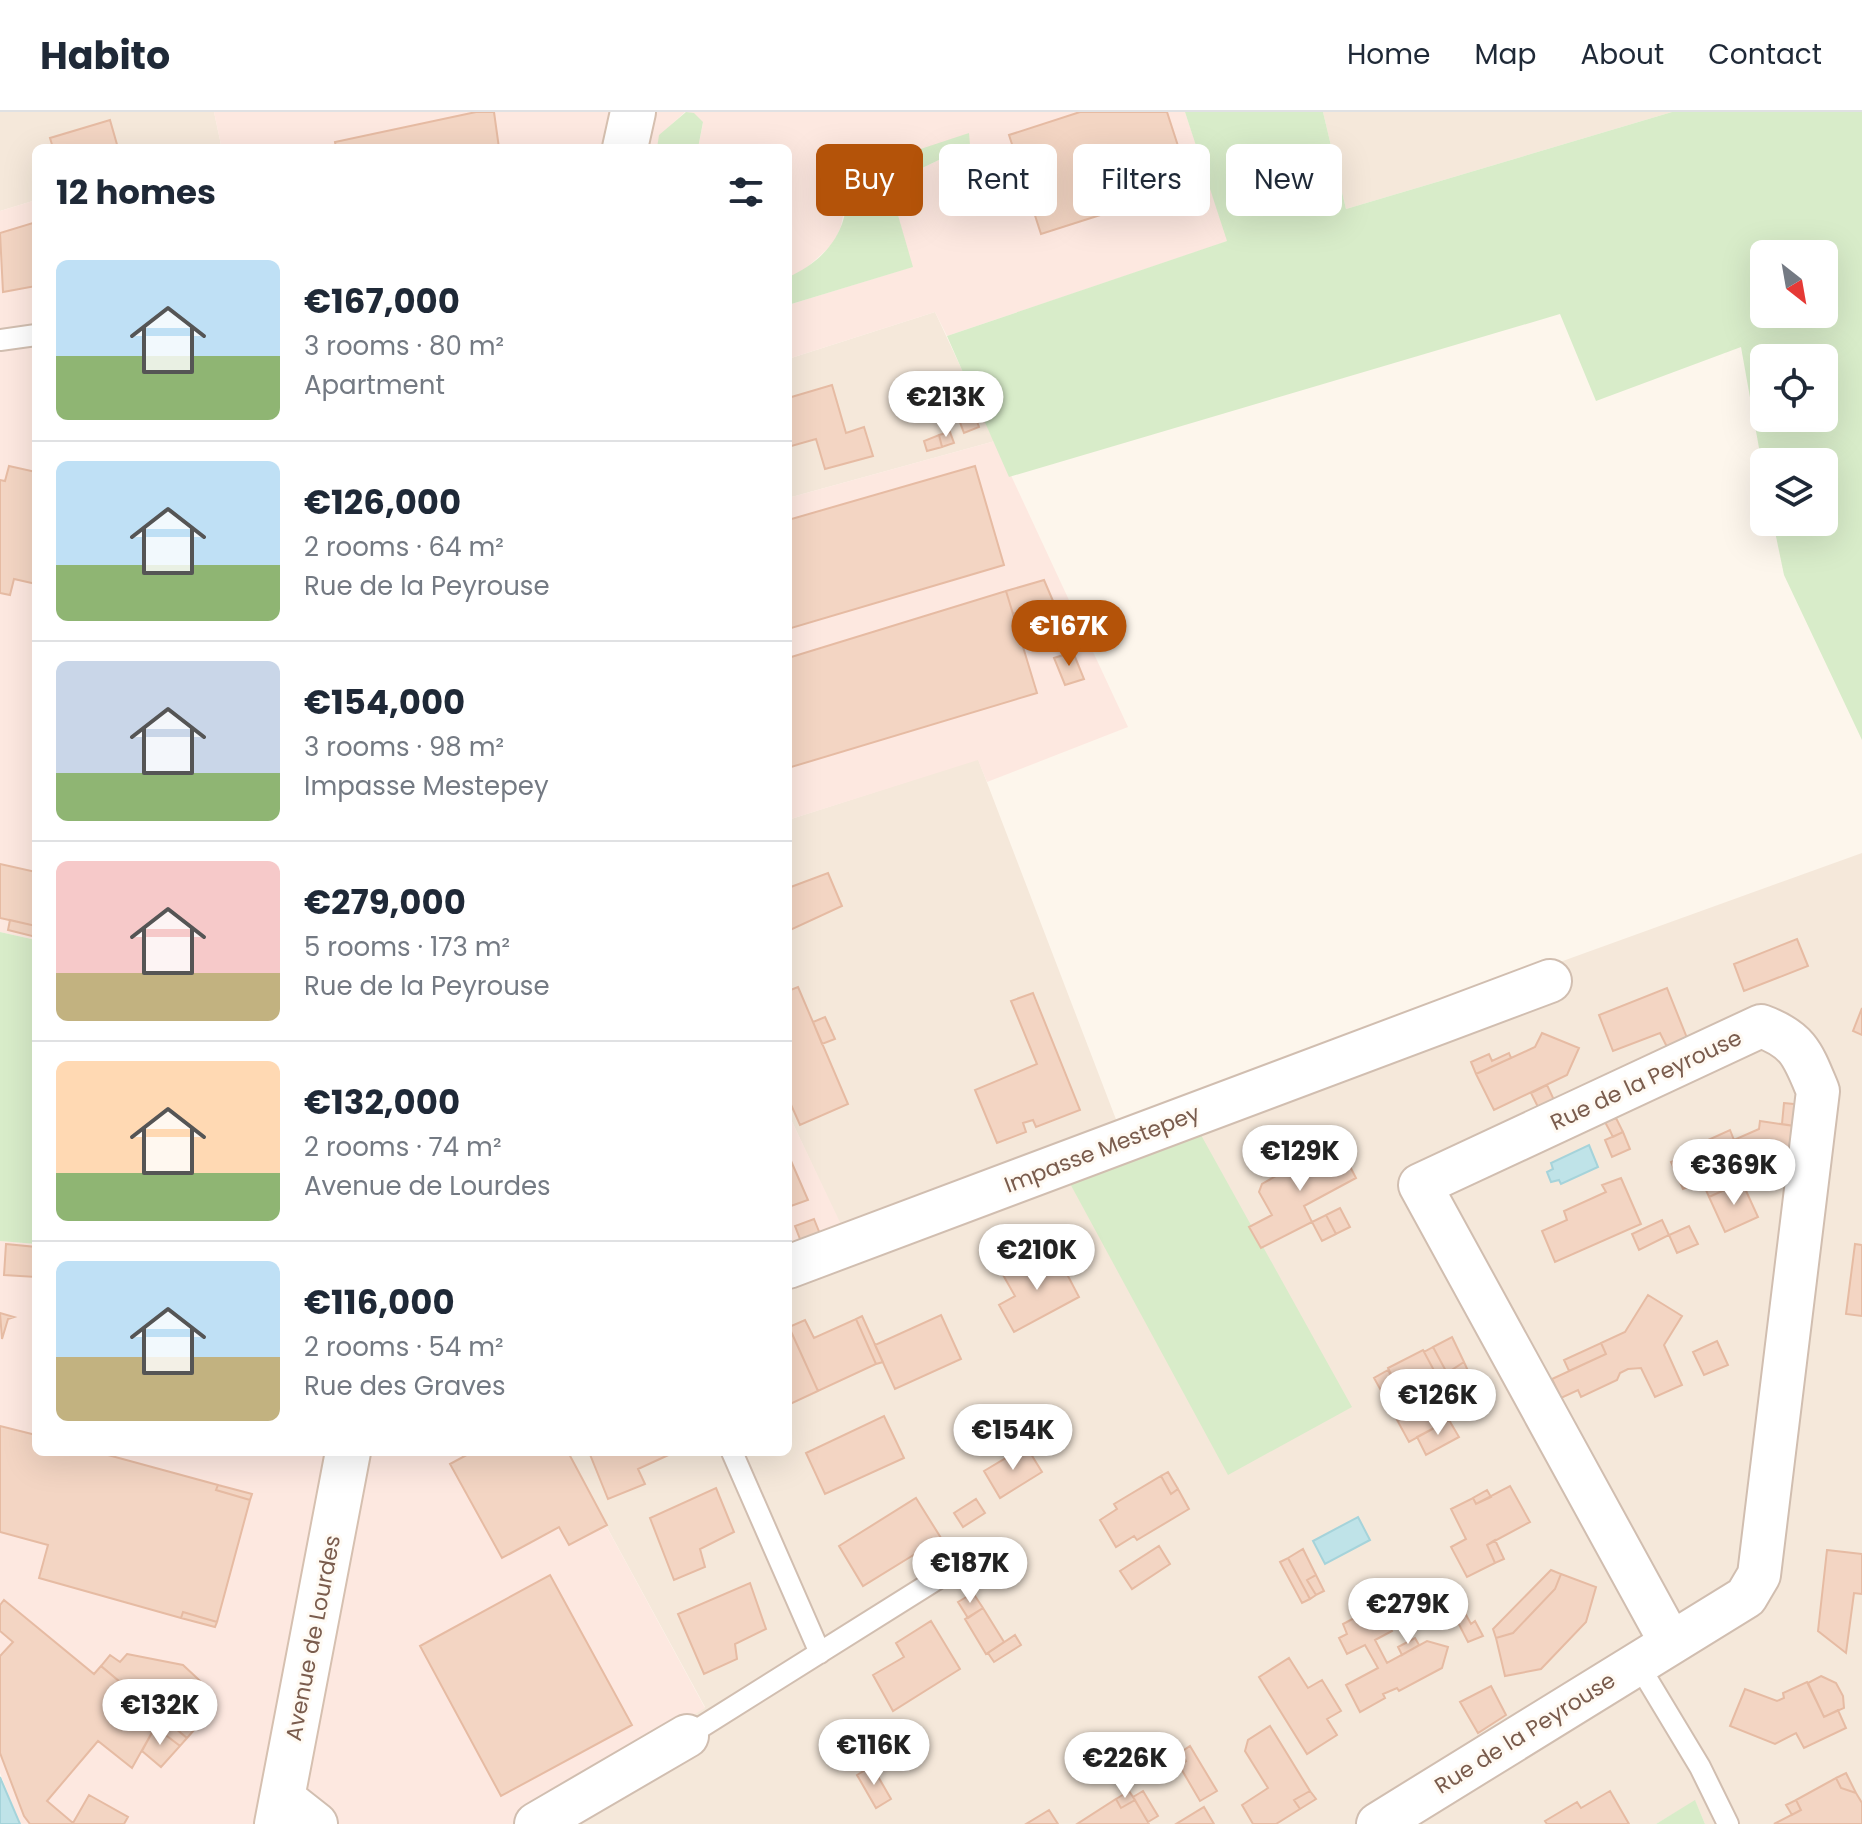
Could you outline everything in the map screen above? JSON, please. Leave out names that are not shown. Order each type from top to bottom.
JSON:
[{"type":"main road","points":[[626,144],[633,112]]},
{"type":"main road","name":"Avenue de Lourdes","points":[[292,1815],[347,1456]]},
{"type":"street","name":"Impasse Mestepey","points":[[792,1265],[1550,981]]},
{"type":"street","name":"Rue de la Peyrouse","points":[[1378,1824],[1655,1654],[1746,1597],[1759,1575],[1818,1091],[1802,1051],[1784,1034],[1761,1026],[1420,1185],[1655,1654]]},
{"type":"street","points":[[536,1824],[687,1736]]},
{"type":"lane","points":[[0,340],[32,336]]},
{"type":"lane","points":[[734,1456],[820,1653]]},
{"type":"lane","points":[[687,1736],[953,1569]]},
{"type":"lane","points":[[1655,1654],[1700,1767],[1728,1824]]},
{"type":"shaded area","points":[[0,112],[214,112],[221,144],[32,144],[32,201],[0,211]]},
{"type":"shaded area","points":[[214,112],[685,112],[660,135],[658,144],[221,144]]},
{"type":"shaded area","points":[[685,112],[1185,112],[1196,144],[1073,144],[1073,216],[1210,216],[1210,187],[1228,241],[947,336],[935,312],[792,358],[792,304],[912,267],[898,216],[923,216],[923,168],[939,160],[939,216],[1057,216],[1057,144],[939,144],[939,152],[923,155],[923,144],[816,144],[816,216],[843,216],[834,243],[803,271],[792,275],[792,144],[699,144],[703,123]]},
{"type":"shaded area","points":[[1323,112],[1672,112],[1346,209],[1342,192],[1342,144],[1331,144]]},
{"type":"shaded area","points":[[32,201],[32,939],[0,932],[0,211]]},
{"type":"shaded area","points":[[935,312],[995,441],[792,497],[792,358]]},
{"type":"shaded area","points":[[995,441],[1128,727],[987,782],[978,760],[792,819],[792,497]]},
{"type":"shaded area","points":[[978,759],[1117,1122],[1862,853],[1862,1824],[1705,1824],[1695,1801],[1656,1824],[512,1824],[705,1707],[568,1456],[792,1456],[792,1257],[846,1237],[792,1122],[792,819]]},
{"type":"shaded area","points":[[792,1121],[847,1237],[792,1258]]},
{"type":"shaded area","points":[[0,1241],[32,1244],[32,1456],[568,1456],[705,1708],[512,1824],[20,1824],[0,1773]]},
{"type":"green space","points":[[686,112],[694,113],[703,122],[699,144],[658,144],[659,135]]},
{"type":"green space","points":[[1185,112],[1323,112],[1331,144],[1226,144],[1226,216],[1342,216],[1342,192],[1346,209],[1672,112],[1862,112],[1862,740],[1784,575],[1776,536],[1838,536],[1838,448],[1759,448],[1756,432],[1838,432],[1838,344],[1750,344],[1750,397],[1741,347],[1596,401],[1560,314],[1009,477],[947,336],[1227,241],[1210,189],[1210,144],[1195,144]]},
{"type":"green space","points":[[969,133],[970,144],[939,144],[939,160],[923,168],[923,148]]},
{"type":"green space","points":[[844,216],[898,216],[913,267],[792,304],[792,275],[821,256]]},
{"type":"green space","points":[[0,932],[32,939],[32,1244],[0,1241]]},
{"type":"green space","points":[[1196,1126],[1352,1407],[1228,1475],[1067,1178]]},
{"type":"green space","points":[[1695,1800],[1705,1824],[1656,1824]]},
{"type":"water","points":[[1589,1145],[1598,1167],[1561,1184],[1559,1180],[1551,1182],[1547,1172],[1553,1169],[1551,1163]]},
{"type":"water","points":[[1358,1517],[1370,1540],[1325,1564],[1313,1541]]},
{"type":"water","points":[[0,1777],[2,1782],[20,1824],[0,1824]]},
{"type":"building","points":[[476,112],[494,112],[498,144],[335,144]]},
{"type":"building","points":[[1080,112],[1167,112],[1177,144],[1073,144],[1073,216],[1097,216],[1041,234],[1035,216],[1057,216],[1057,144],[1012,144],[1009,135]]},
{"type":"building","points":[[110,120],[117,144],[52,144],[50,138]]},
{"type":"building","points":[[32,223],[32,287],[3,292],[0,233]]},
{"type":"building","points":[[963,382],[979,427],[964,433],[947,388]]},
{"type":"building","points":[[832,385],[846,433],[864,427],[873,456],[825,469],[816,439],[792,446],[792,397]]},
{"type":"building","points":[[950,432],[954,443],[942,447],[939,435]]},
{"type":"building","points":[[939,435],[942,447],[927,451],[924,441]]},
{"type":"building","points":[[9,466],[32,471],[32,583],[14,579],[10,595],[0,593],[0,480],[5,481]]},
{"type":"building","points":[[975,466],[1004,565],[792,628],[792,519]]},
{"type":"building","points":[[1044,580],[1053,601],[1013,614],[1006,591]]},
{"type":"building","points":[[1006,591],[1037,693],[792,767],[792,657]]},
{"type":"building","points":[[1073,652],[1084,679],[1065,685],[1054,658]]},
{"type":"building","points":[[0,864],[32,871],[32,925],[0,918]]},
{"type":"building","points":[[828,873],[842,906],[792,929],[792,886]]},
{"type":"building","points":[[10,920],[32,925],[32,936],[8,930]]},
{"type":"building","points":[[1797,939],[1808,966],[1744,991],[1734,964]]},
{"type":"building","points":[[798,987],[848,1104],[800,1125],[792,1107],[792,989]]},
{"type":"building","points":[[1667,988],[1687,1038],[1667,1047],[1660,1033],[1613,1051],[1599,1015]]},
{"type":"building","points":[[1033,993],[1080,1110],[1036,1127],[1033,1120],[1023,1123],[1026,1132],[997,1143],[975,1090],[1037,1064],[1011,1001]]},
{"type":"building","points":[[1862,1008],[1862,1035],[1853,1031]]},
{"type":"building","points":[[825,1017],[835,1039],[822,1044],[813,1022]]},
{"type":"building","points":[[1542,1033],[1579,1048],[1567,1075],[1494,1110],[1476,1074],[1535,1047]]},
{"type":"building","points":[[1509,1053],[1511,1058],[1476,1074],[1471,1062],[1489,1054],[1492,1061]]},
{"type":"building","points":[[1547,1085],[1554,1100],[1538,1107],[1531,1093]]},
{"type":"building","points":[[1784,1103],[1803,1105],[1801,1127],[1782,1124]]},
{"type":"building","points":[[1616,1118],[1623,1132],[1613,1137],[1605,1122]]},
{"type":"building","points":[[1760,1121],[1801,1127],[1797,1157],[1751,1178],[1748,1170],[1739,1175],[1742,1182],[1709,1197],[1702,1181],[1683,1189],[1671,1162],[1690,1154],[1688,1149],[1730,1130],[1734,1140],[1759,1129]]},
{"type":"building","points":[[1623,1132],[1630,1149],[1612,1157],[1605,1140]]},
{"type":"building","points":[[1337,1141],[1356,1178],[1304,1206],[1312,1222],[1261,1248],[1249,1227],[1272,1215],[1259,1192],[1262,1184]]},
{"type":"building","points":[[1306,1143],[1313,1157],[1284,1173],[1277,1158]]},
{"type":"building","points":[[792,1163],[808,1200],[792,1206]]},
{"type":"building","points":[[1621,1178],[1641,1224],[1555,1262],[1542,1231],[1567,1220],[1564,1211],[1606,1192],[1602,1185]]},
{"type":"building","points":[[1742,1182],[1758,1217],[1725,1232],[1709,1197]]},
{"type":"building","points":[[1340,1208],[1350,1227],[1336,1234],[1326,1215]]},
{"type":"building","points":[[1326,1215],[1336,1234],[1322,1241],[1312,1222]]},
{"type":"building","points":[[814,1219],[824,1244],[805,1252],[795,1226]]},
{"type":"building","points":[[1662,1220],[1669,1235],[1639,1250],[1632,1234]]},
{"type":"building","points":[[1689,1226],[1698,1244],[1677,1253],[1669,1235]]},
{"type":"building","points":[[6,1244],[32,1247],[32,1277],[4,1275]]},
{"type":"building","points":[[1855,1244],[1862,1245],[1862,1316],[1846,1314]]},
{"type":"building","points":[[1057,1255],[1079,1297],[1014,1332],[999,1305],[1015,1296],[1003,1275],[1022,1265],[1026,1271]]},
{"type":"building","points":[[1648,1295],[1682,1316],[1664,1345],[1682,1385],[1655,1397],[1641,1368],[1628,1369],[1620,1373],[1617,1380],[1581,1397],[1578,1390],[1561,1398],[1552,1379],[1606,1354],[1601,1343],[1625,1332]]},
{"type":"building","points":[[0,1313],[14,1317],[8,1319],[2,1339]]},
{"type":"building","points":[[941,1315],[961,1359],[895,1389],[875,1345]]},
{"type":"building","points":[[862,1316],[883,1362],[876,1364],[856,1319]]},
{"type":"building","points":[[856,1319],[876,1364],[818,1391],[792,1334],[792,1326],[805,1320],[814,1338]]},
{"type":"building","points":[[792,1334],[818,1391],[792,1403]]},
{"type":"building","points":[[1452,1337],[1464,1362],[1447,1373],[1433,1347]]},
{"type":"building","points":[[1717,1341],[1728,1365],[1704,1375],[1693,1352]]},
{"type":"building","points":[[1601,1343],[1606,1354],[1569,1371],[1564,1360]]},
{"type":"building","points":[[1433,1347],[1447,1373],[1464,1362],[1469,1373],[1443,1387],[1424,1352]]},
{"type":"building","points":[[1423,1350],[1458,1415],[1409,1442],[1384,1396],[1398,1388],[1388,1368]]},
{"type":"building","points":[[1388,1370],[1398,1388],[1384,1396],[1374,1378]]},
{"type":"building","points":[[884,1416],[904,1458],[825,1494],[806,1453]]},
{"type":"building","points":[[1449,1420],[1459,1437],[1426,1455],[1417,1437]]},
{"type":"building","points":[[0,1426],[32,1434],[32,1456],[112,1456],[218,1485],[216,1490],[250,1500],[217,1622],[183,1612],[181,1618],[39,1578],[48,1545],[0,1532]]},
{"type":"building","points":[[1026,1446],[1042,1472],[1000,1498],[984,1471]]},
{"type":"building","points":[[465,1456],[570,1456],[607,1525],[569,1545],[559,1527],[502,1558],[450,1464]]},
{"type":"building","points":[[591,1456],[666,1456],[638,1469],[645,1484],[608,1499]]},
{"type":"building","points":[[1168,1472],[1178,1489],[1171,1494],[1161,1476]]},
{"type":"building","points":[[1161,1476],[1171,1494],[1178,1489],[1189,1509],[1137,1540],[1134,1536],[1116,1547],[1100,1520],[1117,1509],[1114,1504]]},
{"type":"building","points":[[218,1485],[252,1494],[250,1500],[216,1490]]},
{"type":"building","points":[[1510,1486],[1530,1522],[1487,1545],[1495,1563],[1467,1577],[1451,1547],[1466,1539],[1451,1509],[1473,1498],[1476,1504]]},
{"type":"building","points":[[716,1488],[734,1532],[700,1549],[705,1567],[674,1580],[650,1518]]},
{"type":"building","points":[[1487,1490],[1491,1497],[1476,1504],[1473,1498]]},
{"type":"building","points":[[916,1498],[941,1538],[863,1586],[839,1546]]},
{"type":"building","points":[[976,1499],[985,1513],[963,1527],[954,1513]]},
{"type":"building","points":[[1495,1540],[1504,1559],[1495,1563],[1487,1545]]},
{"type":"building","points":[[1159,1546],[1170,1564],[1132,1589],[1120,1571]]},
{"type":"building","points":[[1303,1549],[1316,1575],[1307,1580],[1316,1595],[1310,1599],[1288,1558]]},
{"type":"building","points":[[1827,1550],[1862,1554],[1862,1594],[1854,1593],[1846,1653],[1818,1631]]},
{"type":"building","points":[[1288,1558],[1310,1599],[1302,1603],[1280,1562]]},
{"type":"building","points":[[1551,1570],[1561,1574],[1555,1589],[1513,1633],[1496,1638],[1493,1629]]},
{"type":"building","points":[[1561,1574],[1596,1587],[1586,1622],[1541,1669],[1505,1676],[1496,1638],[1513,1633],[1555,1589]]},
{"type":"building","points":[[550,1575],[632,1725],[501,1796],[420,1646]]},
{"type":"building","points":[[1316,1575],[1324,1591],[1316,1595],[1307,1580]]},
{"type":"building","points":[[750,1583],[766,1629],[735,1644],[737,1659],[704,1674],[678,1614]]},
{"type":"building","points":[[973,1593],[983,1608],[968,1618],[958,1602]]},
{"type":"building","points":[[4,1600],[94,1674],[101,1666],[187,1738],[180,1746],[155,1727],[132,1768],[98,1741],[47,1801],[73,1823],[89,1795],[128,1817],[124,1824],[30,1824],[24,1816],[0,1753],[0,1656],[13,1642],[0,1631],[0,1605]]},
{"type":"building","points":[[1458,1600],[1471,1624],[1475,1621],[1483,1636],[1468,1642],[1449,1605]]},
{"type":"building","points":[[1384,1602],[1394,1620],[1388,1624],[1392,1631],[1375,1640],[1387,1663],[1427,1641],[1448,1647],[1442,1668],[1399,1691],[1397,1688],[1383,1694],[1385,1698],[1360,1712],[1346,1685],[1378,1668],[1365,1645],[1347,1654],[1339,1638],[1347,1634],[1343,1624]]},
{"type":"building","points":[[983,1608],[1004,1642],[986,1654],[965,1619]]},
{"type":"building","points":[[183,1612],[217,1622],[215,1627],[181,1618]]},
{"type":"building","points":[[931,1621],[960,1669],[893,1711],[873,1675],[904,1657],[896,1643]]},
{"type":"building","points":[[1015,1635],[1021,1645],[994,1662],[988,1653]]},
{"type":"building","points":[[1415,1638],[1419,1645],[1402,1655],[1398,1647]]},
{"type":"building","points":[[127,1654],[183,1665],[212,1692],[204,1708],[209,1713],[187,1738],[101,1666],[110,1655],[120,1662]]},
{"type":"building","points":[[1289,1658],[1308,1688],[1322,1680],[1341,1711],[1327,1719],[1337,1735],[1307,1754],[1259,1677]]},
{"type":"building","points":[[1821,1676],[1836,1683],[1843,1696],[1844,1708],[1824,1717],[1808,1683]]},
{"type":"building","points":[[1807,1682],[1824,1717],[1838,1710],[1846,1728],[1804,1748],[1796,1733],[1775,1744],[1730,1726],[1745,1689],[1777,1701],[1784,1698],[1783,1693]]},
{"type":"building","points":[[1491,1686],[1506,1715],[1478,1733],[1460,1702]]},
{"type":"building","points":[[1270,1726],[1310,1791],[1294,1800],[1300,1809],[1276,1824],[1253,1824],[1242,1805],[1268,1788],[1245,1751],[1248,1740]]},
{"type":"building","points":[[155,1727],[180,1746],[161,1767],[142,1751]]},
{"type":"building","points":[[1190,1746],[1217,1791],[1200,1801],[1179,1765],[1186,1761],[1181,1752]]},
{"type":"building","points":[[872,1766],[891,1799],[876,1808],[857,1775]]},
{"type":"building","points":[[1846,1773],[1856,1793],[1841,1788],[1836,1778]]},
{"type":"building","points":[[1836,1778],[1841,1788],[1856,1793],[1862,1803],[1862,1824],[1774,1824],[1801,1810],[1796,1800]]},
{"type":"building","points":[[1129,1791],[1135,1800],[1121,1808],[1116,1799]]},
{"type":"building","points":[[1143,1791],[1158,1816],[1148,1822],[1133,1797]]},
{"type":"building","points":[[1310,1791],[1316,1799],[1300,1809],[1294,1800]]},
{"type":"building","points":[[1610,1791],[1629,1824],[1547,1824],[1545,1821],[1577,1802],[1581,1808]]},
{"type":"building","points":[[1116,1799],[1121,1808],[1135,1800],[1149,1824],[1077,1824]]},
{"type":"building","points":[[1796,1800],[1801,1810],[1792,1815],[1786,1805]]},
{"type":"building","points":[[1204,1807],[1214,1824],[1176,1824]]},
{"type":"building","points":[[1049,1810],[1058,1824],[1026,1824]]}]
